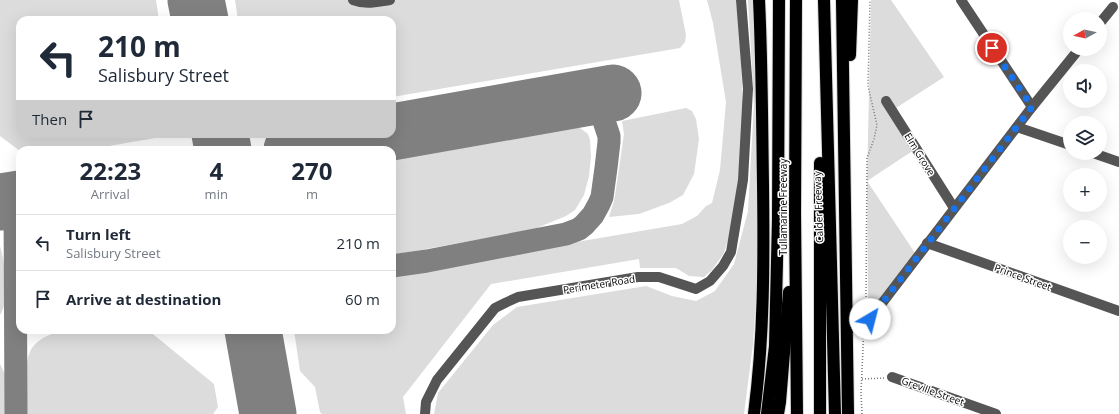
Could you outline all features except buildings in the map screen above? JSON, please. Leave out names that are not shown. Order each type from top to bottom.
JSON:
[{"type":"highway","points":[[754,414],[761,346],[763,290],[762,64],[759,0]]},
{"type":"highway","points":[[763,223],[776,0]]},
{"type":"highway","points":[[767,414],[775,346],[780,0]]},
{"type":"highway","name":"Tullamarine Freeway","points":[[796,0],[795,213],[797,414]]},
{"type":"highway","points":[[820,414],[822,0]]},
{"type":"highway","name":"Calder Freeway","points":[[822,0],[835,414]]},
{"type":"highway","points":[[842,0],[848,414]]},
{"type":"highway","points":[[845,232],[852,0]]},
{"type":"highway","points":[[778,414],[795,213]]},
{"type":"street","points":[[353,0],[362,3],[373,3],[390,0]]},
{"type":"street","name":"Perimeter Road","points":[[425,414],[426,402],[437,380],[495,308],[505,303],[518,297],[638,277],[659,277],[696,289],[710,281],[723,266],[730,252],[744,180],[748,89],[741,0]]},
{"type":"street","points":[[961,0],[1032,107]]},
{"type":"street","points":[[1107,15],[1116,5]]},
{"type":"street","points":[[870,319],[1032,107],[1073,56]]},
{"type":"street","name":"Elm Grove","points":[[886,101],[954,208]]},
{"type":"street","points":[[1017,127],[1063,143]]},
{"type":"street","points":[[1107,158],[1119,162]]},
{"type":"street","name":"Prince Street","points":[[927,244],[1119,312]]},
{"type":"street","name":"Greville Street","points":[[892,377],[996,414]]},
{"type":"path","points":[[862,414],[864,326],[870,319],[866,301],[867,158],[877,125],[868,86],[870,0]]},
{"type":"path","points":[[862,379],[892,377]]},
{"type":"shaded area","points":[[0,0],[156,0],[158,16],[16,16],[16,138],[155,138],[109,146],[16,146],[16,148],[0,136]]},
{"type":"shaded area","points":[[235,0],[679,0],[686,35],[685,42],[680,48],[396,96],[396,16],[237,16]]},
{"type":"shaded area","points":[[707,0],[736,0],[740,38],[743,105],[740,163],[733,224],[724,253],[712,270],[704,277],[689,276],[676,268],[640,268],[639,259],[491,284],[403,397],[406,414],[322,414],[320,412],[315,387],[300,371],[295,334],[396,334],[396,275],[682,224],[697,216],[706,206],[712,203],[720,170],[726,102],[713,23]]},
{"type":"shaded area","points":[[748,0],[753,0],[757,41],[759,253],[753,344],[744,414],[434,414],[438,393],[493,325],[517,307],[646,286],[672,296],[696,301],[715,291],[734,264],[748,211],[754,104]]},
{"type":"shaded area","points":[[871,0],[891,0],[944,77],[896,108],[914,150],[867,181]]},
{"type":"shaded area","points":[[686,108],[692,111],[696,119],[699,139],[694,174],[683,195],[669,203],[639,214],[609,217],[614,201],[624,134],[622,121]]},
{"type":"shaded area","points":[[575,127],[580,128],[588,134],[591,156],[589,176],[584,195],[575,210],[566,216],[532,230],[396,254],[396,157]]},
{"type":"shaded area","points":[[867,181],[915,253],[877,305],[868,301]]},
{"type":"shaded area","points":[[0,246],[4,262],[6,291],[3,309],[0,315]]},
{"type":"shaded area","points":[[54,334],[153,334],[214,384],[218,407],[213,414],[26,414],[26,366],[31,350],[36,343],[45,337]]},
{"type":"shaded area","points":[[0,364],[5,374],[6,414],[0,414]]},
{"type":"taxiway","points":[[396,265],[427,261],[566,234],[579,229],[584,225],[593,215],[602,197],[609,136],[602,115],[587,103],[579,101],[547,104]]},
{"type":"taxiway","points":[[15,200],[16,414]]},
{"type":"runway","points":[[196,0],[199,16]]},
{"type":"runway","points":[[396,131],[613,93]]},
{"type":"runway","points":[[221,138],[222,146]]},
{"type":"runway","points":[[314,146],[360,138]]},
{"type":"runway","points":[[0,202],[16,200]]},
{"type":"runway","points":[[254,334],[268,414]]},
{"type":"route","points":[[870,319],[1032,107],[992,48]]}]
